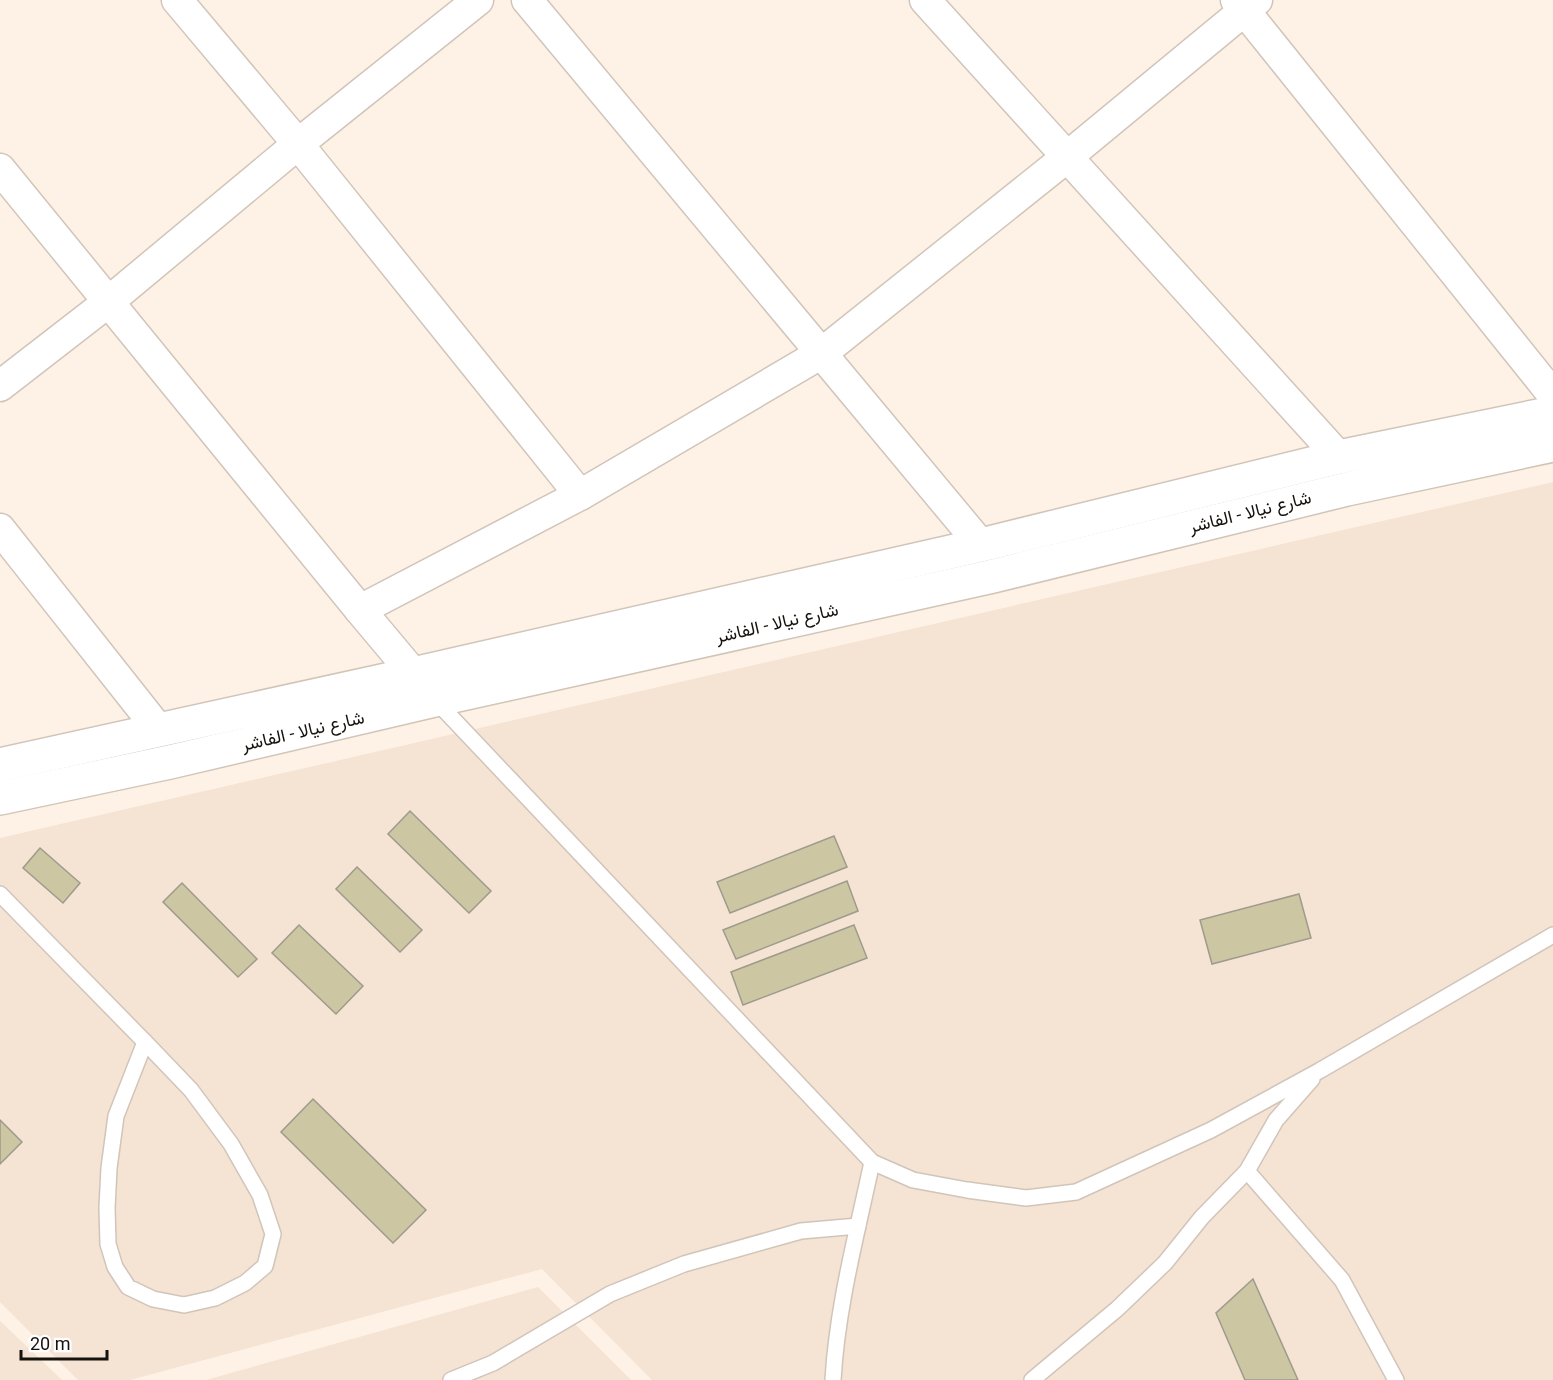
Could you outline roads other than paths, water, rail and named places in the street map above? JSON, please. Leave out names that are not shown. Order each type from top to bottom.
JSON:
[{"type":"highway","name":"شارع نيالا - الفاشر","points":[[0,798],[223,733],[413,674],[981,545],[1340,458],[1553,413]]},
{"type":"highway","name":"شارع نيالا - الفاشر","points":[[0,765],[159,730],[223,733],[435,700],[919,592],[1347,489],[1552,445]]},
{"type":"highway","points":[[1225,485],[1233,516]]},
{"type":"highway","points":[[909,561],[919,592]]},
{"type":"street","points":[[177,0],[298,144],[580,495]]},
{"type":"street","points":[[0,386],[107,303],[298,144],[478,0]]},
{"type":"street","points":[[527,0],[981,545]]},
{"type":"street","points":[[925,0],[1340,458]]},
{"type":"street","points":[[360,610],[580,495],[822,352],[1066,157],[1246,3],[1553,395]]},
{"type":"street","points":[[0,169],[107,303],[435,700]]},
{"type":"street","points":[[0,529],[159,730]]},
{"type":"lane","points":[[435,700],[872,1162],[913,1180],[1026,1198],[1076,1192],[1211,1130],[1319,1071],[1553,935]]},
{"type":"lane","points":[[0,894],[145,1042],[191,1090],[231,1144],[260,1195],[273,1234],[264,1266],[245,1283],[215,1298],[184,1305],[153,1299],[128,1287],[114,1267],[108,1244],[109,1168],[116,1116],[145,1042]]},
{"type":"lane","points":[[1032,1380],[1166,1263],[1202,1217],[1247,1171],[1276,1120],[1319,1071]]},
{"type":"lane","points":[[833,1380],[834,1356],[872,1162]]},
{"type":"lane","points":[[1247,1171],[1342,1280],[1396,1380]]},
{"type":"lane","points":[[451,1380],[493,1363],[610,1294],[684,1264],[801,1231],[858,1226]]}]
